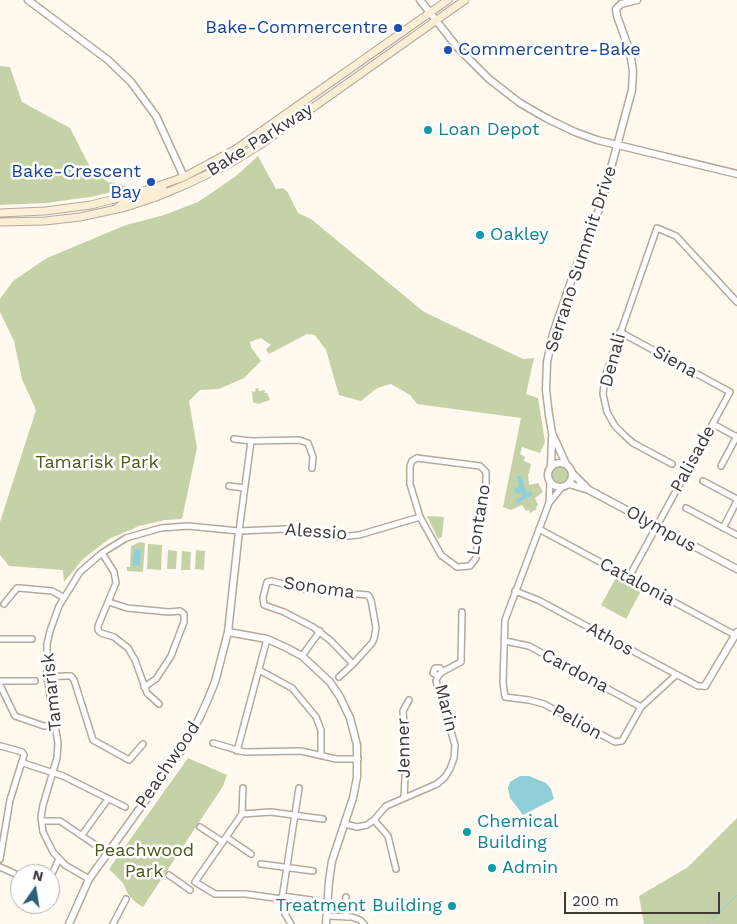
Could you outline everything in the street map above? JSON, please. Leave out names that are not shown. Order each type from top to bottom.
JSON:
[{"type":"main road","name":"Bake Parkway","points":[[0,213],[45,211],[91,205],[138,193],[184,176],[236,149],[448,0]]},
{"type":"main road","name":"Bake Parkway","points":[[0,222],[63,219],[114,209],[156,197],[229,164],[264,142],[464,0]]},
{"type":"main road","points":[[114,209],[124,202],[173,186],[183,179],[184,176]]},
{"type":"street","points":[[28,0],[108,60],[131,82],[156,116],[184,176]]},
{"type":"street","points":[[420,0],[435,21],[473,63],[489,79],[520,103],[575,132],[618,145],[737,174]]},
{"type":"street","name":"Serrano Summit Drive","points":[[505,697],[503,683],[505,620],[549,503],[550,483],[547,473],[551,466],[552,433],[546,390],[547,362],[553,334],[576,267],[601,205],[632,90],[633,71],[630,52],[616,9],[621,4],[637,0]]},
{"type":"street","name":"Denali","points":[[672,464],[624,435],[607,412],[604,399],[604,384],[620,332],[657,228],[676,236],[737,302]]},
{"type":"street","name":"Siena","points":[[620,332],[730,392]]},
{"type":"street","points":[[730,392],[737,391]]},
{"type":"street","name":"Palisade","points":[[629,577],[730,392]]},
{"type":"street","points":[[713,424],[737,437],[721,466]]},
{"type":"street","name":"Serrano Summit Drive","points":[[549,503],[565,486],[572,473],[552,433]]},
{"type":"street","points":[[234,439],[251,441],[300,440],[308,443],[313,457],[312,468]]},
{"type":"street","points":[[239,531],[251,441]]},
{"type":"street","name":"Lontano","points":[[417,458],[480,466],[486,472],[486,492],[479,524],[476,558],[470,566],[457,568],[441,555],[420,517],[410,484],[410,466],[412,461],[417,458]]},
{"type":"street","points":[[551,466],[558,463],[566,464]]},
{"type":"street","name":"Olympus","points":[[572,473],[589,490],[736,570]]},
{"type":"street","points":[[703,481],[737,500],[723,528]]},
{"type":"street","points":[[550,483],[555,486],[565,486]]},
{"type":"street","points":[[228,486],[244,488]]},
{"type":"street","name":"Olympus","points":[[565,486],[589,490]]},
{"type":"street","points":[[686,508],[737,535]]},
{"type":"street","name":"Alessio","points":[[239,531],[286,529],[338,537],[359,535],[420,517]]},
{"type":"street","name":"Tamarisk","points":[[89,879],[72,870],[59,859],[43,832],[42,809],[57,758],[58,743],[46,661],[50,631],[63,597],[80,572],[102,553],[126,538],[161,528],[188,526],[239,531]]},
{"type":"street","name":"Catalonia","points":[[539,529],[736,633]]},
{"type":"street","name":"Peachwood","points":[[69,924],[89,879],[181,751],[200,717],[215,682],[228,632],[239,531]]},
{"type":"street","points":[[102,553],[114,572],[115,587],[98,630],[114,637],[128,648],[135,660],[149,696],[159,704]]},
{"type":"street","name":"Sonoma","points":[[320,632],[298,618],[264,605],[267,582],[270,581],[302,589],[368,595],[375,634],[372,643],[353,664]]},
{"type":"street","points":[[4,604],[19,588],[52,591],[63,597]]},
{"type":"street","name":"Athos","points":[[515,591],[538,600],[676,675],[698,686],[705,686]]},
{"type":"street","points":[[109,602],[127,608],[169,612],[180,611],[183,613],[184,622],[171,656],[156,679],[144,686]]},
{"type":"street","name":"Marin","points":[[404,798],[441,781],[450,770],[454,758],[455,745],[436,683],[440,674],[461,662],[462,612]]},
{"type":"street","points":[[228,632],[267,639],[285,646],[302,656],[321,672],[340,697],[351,723],[358,759],[355,790],[330,871],[326,924]]},
{"type":"street","points":[[302,656],[320,632],[337,646],[353,664],[339,678]]},
{"type":"street","points":[[705,686],[736,633]]},
{"type":"street","points":[[0,639],[32,639]]},
{"type":"street","points":[[237,751],[267,639]]},
{"type":"street","name":"Cardona","points":[[505,641],[529,646],[641,707]]},
{"type":"street","points":[[259,670],[292,688],[316,717],[321,730],[321,755]]},
{"type":"street","name":"Pelion","points":[[505,697],[544,704],[615,742],[622,741],[641,707],[676,675]]},
{"type":"street","points":[[47,677],[71,676],[74,680],[93,740],[129,760],[143,744]]},
{"type":"street","points":[[0,681],[35,681]]},
{"type":"street","points":[[0,685],[15,716],[44,726],[55,725]]},
{"type":"street","name":"Jenner","points":[[404,798],[406,758],[403,710],[409,700]]},
{"type":"street","points":[[213,743],[237,751],[301,751],[336,759],[358,759]]},
{"type":"street","points":[[0,859],[10,800],[24,754],[1,746]]},
{"type":"street","points":[[23,762],[53,772],[125,807]]},
{"type":"street","points":[[243,788],[242,814],[195,882],[215,894],[246,894],[311,900]]},
{"type":"street","points":[[291,924],[285,914],[282,897],[299,788]]},
{"type":"street","points":[[345,824],[359,827],[367,825],[386,806],[404,798]]},
{"type":"street","points":[[82,835],[108,799]]},
{"type":"street","points":[[242,814],[271,812],[324,819]]},
{"type":"street","points":[[374,820],[388,836],[396,869]]},
{"type":"street","points":[[42,821],[60,821],[97,846]]},
{"type":"street","points":[[200,827],[250,854]]},
{"type":"street","points":[[57,864],[59,859]]},
{"type":"street","points":[[260,864],[313,871]]},
{"type":"street","points":[[169,875],[190,890]]},
{"type":"street","points":[[346,897],[346,917]]},
{"type":"street","points":[[113,924],[126,899]]},
{"type":"street","points":[[326,916],[346,917],[360,920],[364,924]]},
{"type":"green space","points":[[0,66],[10,67],[22,102],[70,128],[92,171],[108,182],[129,188],[90,197],[46,203],[0,205]]},
{"type":"green space","name":"Tamarisk Park","points":[[258,156],[276,189],[283,188],[287,191],[298,213],[311,219],[424,312],[523,359],[534,358],[526,394],[538,398],[545,442],[540,453],[522,447],[520,454],[525,457],[524,461],[531,464],[528,474],[529,485],[538,483],[543,492],[535,498],[538,505],[537,509],[530,513],[522,505],[511,510],[503,507],[521,418],[417,404],[410,395],[391,384],[377,388],[361,401],[339,395],[326,350],[315,335],[307,334],[269,354],[266,349],[271,345],[261,338],[250,342],[251,347],[261,361],[244,378],[219,389],[200,390],[189,401],[197,448],[182,519],[165,520],[139,526],[109,539],[83,559],[64,582],[63,570],[9,566],[0,555],[0,522],[36,410],[22,379],[14,341],[0,312],[0,299],[13,281],[47,258],[126,225],[164,215],[198,202],[236,176]]},
{"type":"green space","points":[[258,388],[259,391],[264,390],[264,393],[267,393],[270,400],[258,404],[253,402],[252,391],[256,391],[255,389]]},
{"type":"green space","points":[[557,467],[563,467],[568,472],[566,481],[557,483],[552,478],[552,472]]},
{"type":"green space","points":[[427,516],[444,517],[442,537],[438,539]]},
{"type":"green space","points":[[140,542],[145,543],[143,572],[127,571],[127,567],[130,567],[131,546]]},
{"type":"green space","points":[[148,544],[162,545],[161,570],[147,569]]},
{"type":"green space","points":[[168,550],[177,551],[176,569],[167,569]]},
{"type":"green space","points":[[196,550],[205,551],[204,570],[195,569]]},
{"type":"green space","points":[[182,551],[191,552],[190,570],[181,570]]},
{"type":"green space","points":[[617,576],[642,589],[626,619],[601,605]]},
{"type":"green space","name":"Peachwood Park","points":[[188,758],[227,775],[223,786],[143,907],[135,902],[128,894],[123,883],[109,869]]},
{"type":"green space","points":[[737,818],[737,924],[644,924],[639,896],[688,867]]},
{"type":"water","points":[[517,476],[522,476],[527,493],[531,492],[533,495],[517,503],[515,500],[523,496],[521,492],[516,494],[514,488],[519,487]]},
{"type":"water","points":[[134,549],[141,550],[140,566],[132,565]]},
{"type":"water","points":[[520,776],[529,776],[546,783],[551,789],[554,799],[523,815],[510,798],[508,788],[510,782]]},
{"type":"waterway","points":[[707,924],[737,895]]},
{"type":"place","name":"Bake-Commercentre","points":[[398,28]]},
{"type":"place","name":"Commercentre-Bake","points":[[448,50]]},
{"type":"place","name":"Loan Depot","points":[[428,130]]},
{"type":"place","name":"Bake-Crescent Bay","points":[[151,182]]},
{"type":"place","name":"Oakley","points":[[480,235]]},
{"type":"place","name":"Chemical Building","points":[[467,832]]},
{"type":"place","name":"Admin","points":[[492,868]]},
{"type":"place","name":"Treatment Building","points":[[452,906]]}]
